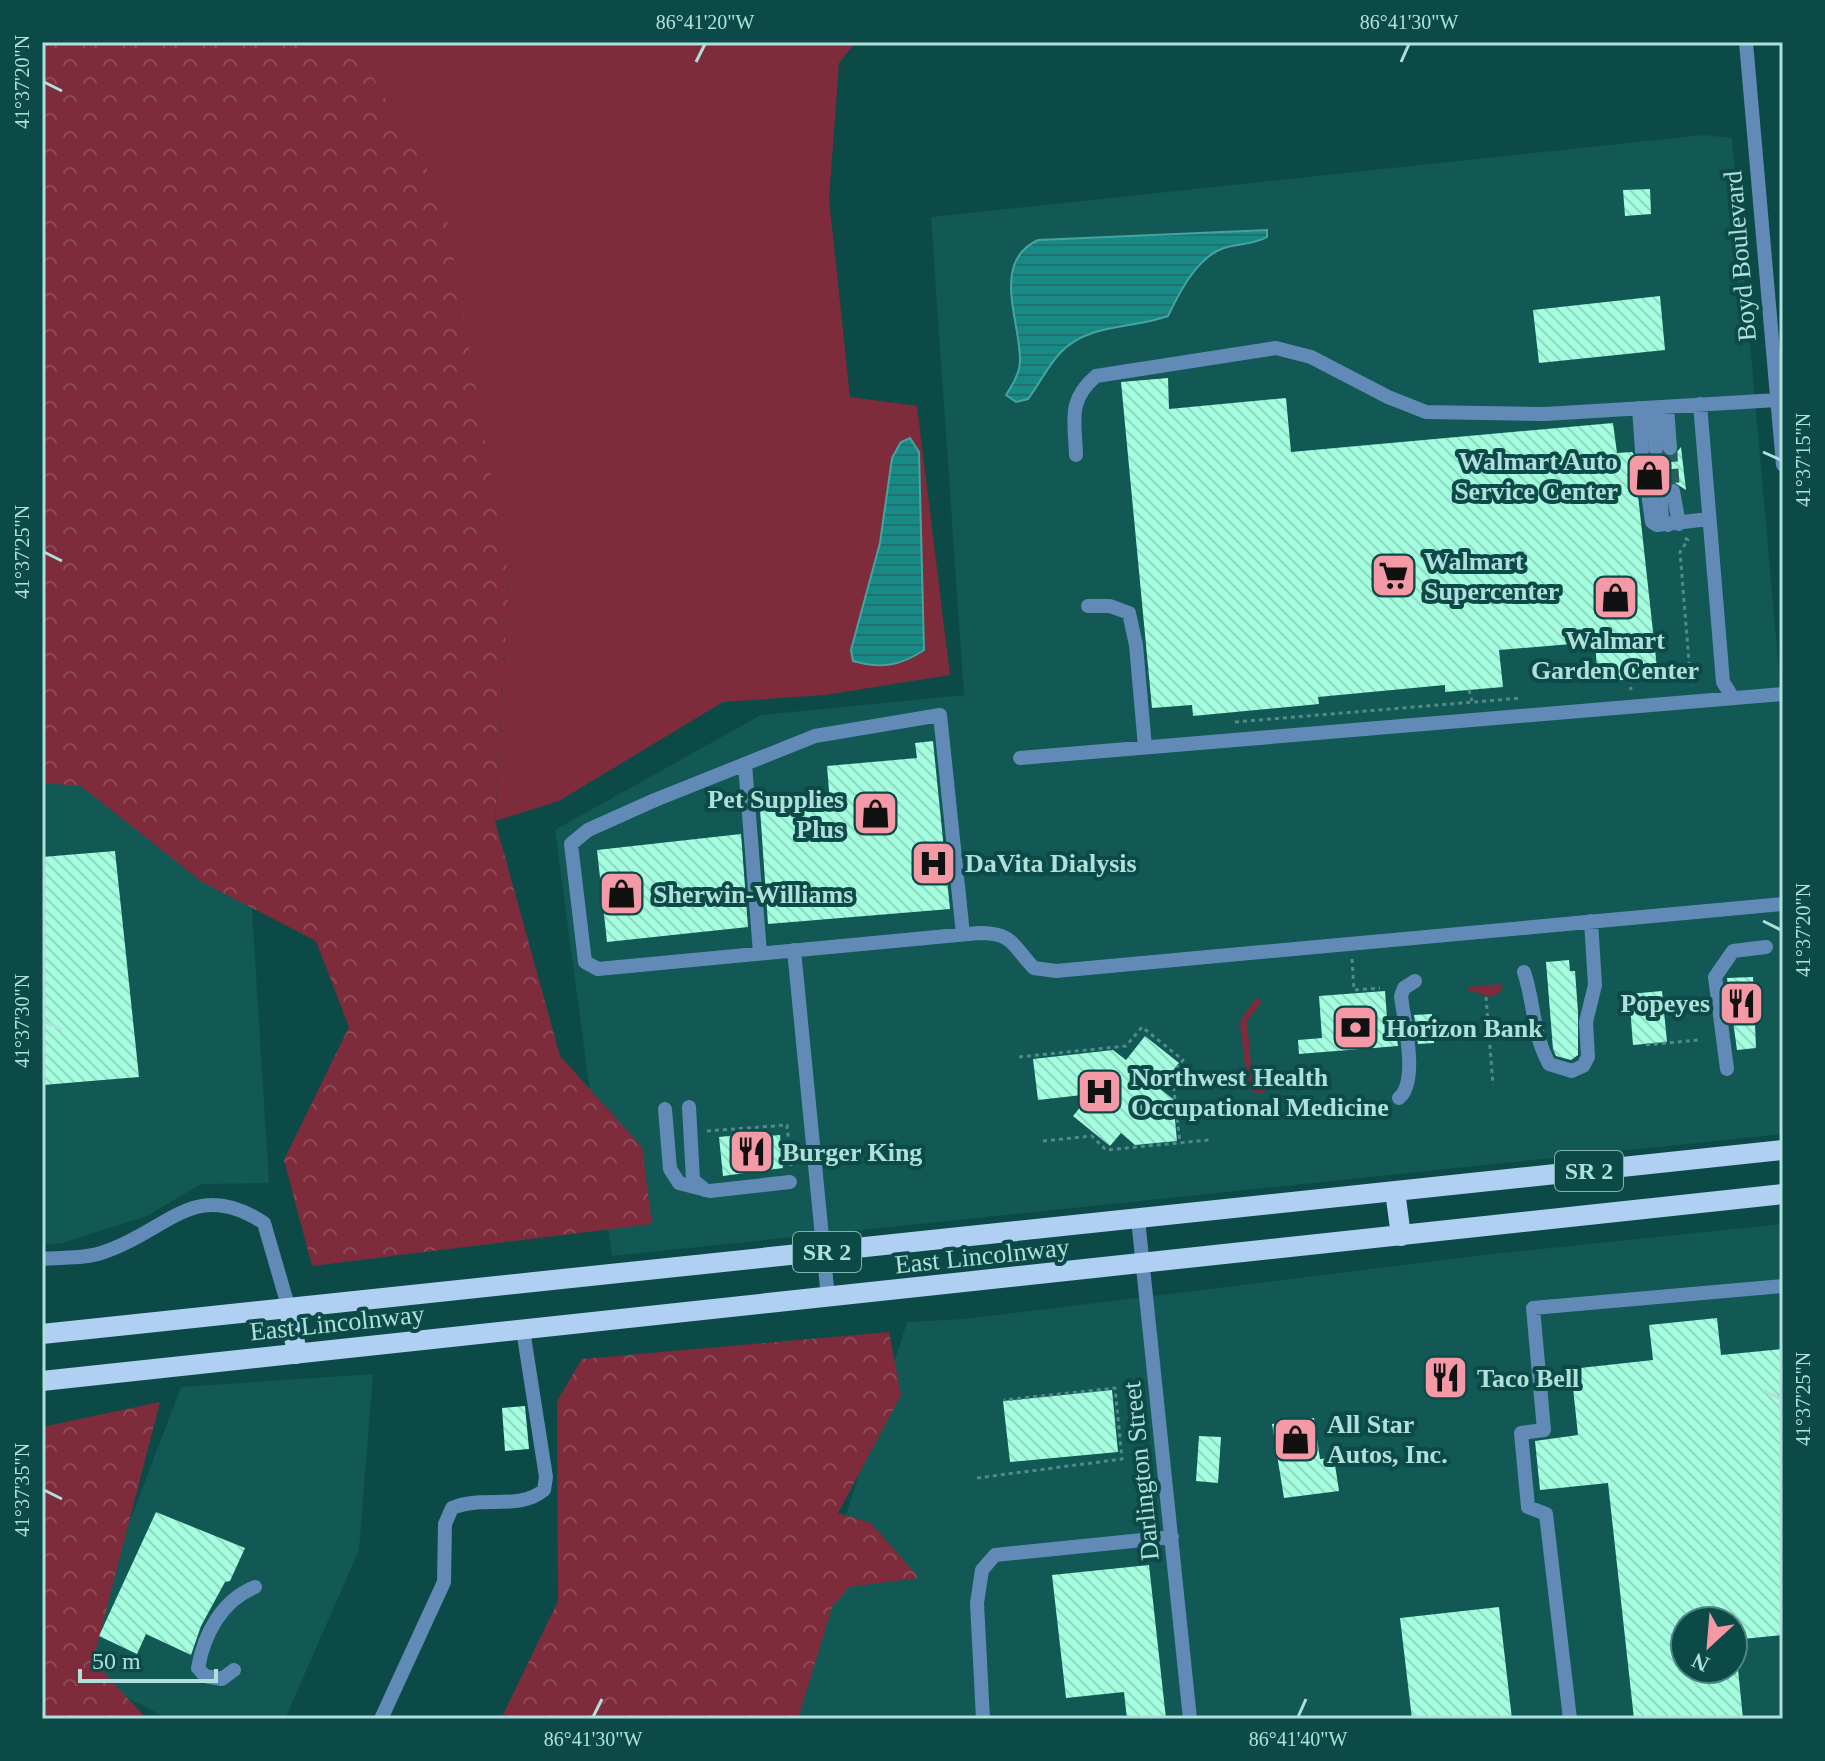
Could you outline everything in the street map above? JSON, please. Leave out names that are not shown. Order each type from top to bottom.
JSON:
[{"type":"main road","name":"East Lincolnway","points":[[42,1334],[1783,1150]]},
{"type":"main road","points":[[1395,1191],[1401,1236]]},
{"type":"main road","name":"East Lincolnway","points":[[42,1381],[1783,1194]]},
{"type":"main road","points":[[289,1309],[297,1354]]},
{"type":"street","name":"Boyd Boulevard","points":[[1746,42],[1783,465]]},
{"type":"street","points":[[1076,455],[1074,408],[1080,390],[1096,376],[1276,348],[1311,357],[1388,397],[1426,412],[1545,414],[1777,400]]},
{"type":"street","points":[[1700,404],[1723,682],[1733,698]]},
{"type":"street","points":[[1653,408],[1656,449],[1653,408]]},
{"type":"street","points":[[1674,524],[1661,493],[1652,522],[1674,524],[1709,519]]},
{"type":"street","points":[[1088,606],[1110,606],[1129,613],[1136,645],[1145,747]]},
{"type":"street","points":[[1020,758],[1783,694]]},
{"type":"street","points":[[963,934],[940,715],[815,736],[588,830],[571,844],[585,962],[598,969],[997,933],[1012,940],[1034,968],[1044,972],[1783,904]]},
{"type":"street","points":[[745,764],[760,953]]},
{"type":"street","points":[[1524,972],[1531,993],[1535,1035],[1549,1064],[1572,1071],[1583,1066],[1588,1057],[1586,1022],[1595,985],[1591,921]]},
{"type":"street","points":[[1727,1069],[1715,977],[1733,951],[1766,947]]},
{"type":"street","points":[[794,950],[821,1253],[828,1298]]},
{"type":"street","points":[[1399,1098],[1406,1092],[1410,1076],[1401,996],[1404,988],[1415,981]]},
{"type":"street","points":[[689,1107],[693,1180],[705,1190]]},
{"type":"street","points":[[665,1109],[670,1169],[679,1183],[705,1190],[791,1174]]},
{"type":"street","points":[[42,1259],[103,1253],[180,1214],[215,1202],[244,1210],[264,1223],[289,1309]]},
{"type":"street","name":"Darlington Street","points":[[1138,1219],[1190,1719]]},
{"type":"street","points":[[1570,1719],[1546,1514],[1528,1507],[1521,1433],[1544,1430],[1533,1308],[1783,1286]]},
{"type":"street","points":[[381,1719],[444,1582],[445,1524],[452,1508],[467,1501],[531,1501],[544,1490],[546,1477],[523,1330]]},
{"type":"street","points":[[983,1719],[977,1603],[982,1570],[995,1555],[1172,1537]]},
{"type":"street","points":[[234,1670],[222,1679],[205,1676],[198,1668],[218,1615],[238,1594],[255,1587]]},
{"type":"path","points":[[1688,540],[1680,552],[1691,686],[1701,685]]},
{"type":"path","points":[[1617,692],[1631,690],[1630,679]]},
{"type":"path","points":[[1469,690],[1472,701]]},
{"type":"path","points":[[1223,723],[1513,696],[1528,699]]},
{"type":"path","points":[[1350,943],[1354,990],[1380,988]]},
{"type":"path","points":[[1486,997],[1493,1085]]},
{"type":"path","points":[[1019,1057],[1126,1046],[1142,1027],[1183,1060],[1172,1074],[1180,1143]]},
{"type":"path","points":[[1646,1045],[1698,1040]]},
{"type":"path","points":[[706,1131],[787,1125],[791,1174]]},
{"type":"path","points":[[1043,1141],[1092,1136],[1106,1150],[1209,1140]]},
{"type":"path","points":[[977,1478],[1122,1459],[1115,1388],[1004,1400]]},
{"type":"shaded area","points":[[1703,135],[1732,138],[1783,717],[1783,1134],[612,1256],[555,830],[761,715],[964,695],[931,217]]},
{"type":"shaded area","points":[[42,675],[240,718],[269,1183],[201,1184],[147,1216],[62,1243],[42,1245]]},
{"type":"shaded area","points":[[1783,1224],[1783,1719],[776,1719],[833,1557],[907,1322],[965,1319],[1492,1254]]},
{"type":"shaded area","points":[[373,1374],[359,1550],[285,1719],[169,1719],[73,1670],[181,1387]]},
{"type":"green space","points":[[42,42],[287,42],[363,60],[443,197],[509,580],[495,821],[560,1056],[642,1147],[652,1224],[312,1266],[284,1160],[349,1027],[316,941],[202,882],[81,786],[42,783]]},
{"type":"green space","points":[[287,42],[856,42],[839,63],[829,199],[850,397],[917,406],[950,675],[825,695],[723,702],[559,801],[495,821],[509,580],[363,60]],"holes":[[[910,438],[919,452],[924,650],[867,588],[880,543],[892,458]]]},
{"type":"green space","points":[[1501,984],[1501,992],[1490,997],[1467,990],[1468,987]]},
{"type":"green space","points":[[1256,998],[1262,1002],[1247,1021],[1253,1084],[1263,1090],[1271,1080],[1266,1091],[1257,1094],[1248,1088],[1240,1026],[1241,1019]]},
{"type":"green space","points":[[889,1332],[901,1395],[838,1513],[871,1523],[919,1578],[849,1587],[832,1607],[798,1719],[501,1719],[558,1601],[557,1401],[582,1359]]},
{"type":"green space","points":[[160,1402],[93,1661],[147,1719],[46,1719],[42,1716],[42,1427]]},
{"type":"water","points":[[1267,230],[1267,237],[1262,240],[1224,248],[1205,259],[1190,277],[1168,316],[1085,336],[1056,357],[1028,399],[1016,402],[1006,395],[1020,361],[1011,278],[1023,250],[1038,240]]},
{"type":"water","points":[[910,438],[919,452],[924,650],[907,660],[890,664],[853,661],[851,650],[880,543],[892,458],[901,442]]},
{"type":"building","points":[[1650,189],[1651,214],[1625,216],[1623,190]]},
{"type":"building","points":[[1660,296],[1665,350],[1539,363],[1533,310]]},
{"type":"building","name":"Walmart Supercenter","points":[[1168,378],[1169,409],[1286,398],[1291,452],[1613,423],[1617,453],[1632,452],[1638,460],[1663,455],[1672,458],[1681,447],[1686,490],[1672,481],[1665,485],[1646,484],[1638,495],[1658,677],[1598,682],[1595,642],[1499,650],[1503,687],[1445,692],[1445,685],[1318,697],[1319,704],[1193,716],[1192,705],[1152,708],[1121,382]]},
{"type":"building","points":[[933,741],[950,909],[768,924],[760,809],[830,803],[827,766],[917,758],[915,743]]},
{"type":"building","points":[[741,834],[748,927],[607,942],[597,850]]},
{"type":"building","points":[[115,851],[139,1077],[43,1085],[42,857]]},
{"type":"building","points":[[1569,960],[1570,971],[1575,971],[1578,1012],[1578,1055],[1571,1060],[1556,1056],[1553,1049],[1546,962]]},
{"type":"building","name":"Popeyes","points":[[1753,977],[1756,1048],[1737,1050],[1727,978]]},
{"type":"building","name":"Horizon Bank","points":[[1385,991],[1387,1018],[1394,1017],[1398,1046],[1299,1054],[1298,1040],[1322,1038],[1319,996]]},
{"type":"building","points":[[1662,991],[1667,1042],[1633,1045],[1629,994]]},
{"type":"building","points":[[1432,1014],[1434,1043],[1418,1044],[1414,1015]]},
{"type":"building","name":"Northwest Health Occupational Medicine","points":[[1145,1036],[1179,1063],[1159,1088],[1173,1099],[1177,1141],[1135,1145],[1121,1133],[1110,1146],[1073,1116],[1091,1094],[1038,1100],[1033,1059],[1113,1050],[1126,1060]]},
{"type":"building","name":"Burger King","points":[[766,1132],[767,1136],[780,1135],[783,1168],[723,1176],[719,1137]]},
{"type":"building","points":[[1717,1318],[1721,1355],[1783,1349],[1783,1635],[1749,1638],[1749,1605],[1669,1605],[1669,1685],[1740,1685],[1743,1719],[1634,1719],[1608,1483],[1540,1490],[1535,1441],[1578,1435],[1571,1369],[1653,1360],[1649,1325]]},
{"type":"building","points":[[1112,1390],[1118,1452],[1010,1462],[1003,1401]]},
{"type":"building","points":[[525,1406],[529,1449],[505,1451],[502,1408]]},
{"type":"building","points":[[1314,1418],[1320,1459],[1334,1458],[1339,1491],[1284,1498],[1272,1424]]},
{"type":"building","points":[[1199,1436],[1221,1437],[1218,1483],[1196,1481]]},
{"type":"building","points":[[156,1512],[245,1548],[230,1581],[225,1582],[201,1626],[191,1655],[146,1634],[137,1654],[99,1636]]},
{"type":"building","points":[[1149,1565],[1166,1719],[1127,1719],[1124,1692],[1066,1698],[1052,1575]]},
{"type":"building","points":[[1499,1607],[1512,1719],[1412,1719],[1400,1618]]},
{"type":"tunnel","points":[[1670,448],[1673,491]]},
{"type":"tunnel","points":[[1656,449],[1660,493]]},
{"type":"tunnel","points":[[1642,451],[1648,494]]},
{"type":"place","name":"Walmart Auto Service Center","points":[[1649,476]]},
{"type":"place","name":"Walmart Supercenter","points":[[1393,576]]},
{"type":"place","name":"Walmart Garden Center","points":[[1615,597]]},
{"type":"place","name":"Pet Supplies Plus","points":[[875,814]]},
{"type":"place","name":"DaVita Dialysis","points":[[934,863]]},
{"type":"place","name":"Sherwin-Williams","points":[[622,894]]},
{"type":"place","name":"Popeyes","points":[[1741,1003]]},
{"type":"place","name":"Horizon Bank","points":[[1355,1028]]},
{"type":"place","name":"Northwest Health Occupational Medicine","points":[[1100,1092]]},
{"type":"place","name":"Burger King","points":[[751,1152]]},
{"type":"place","name":"Taco Bell","points":[[1446,1378]]},
{"type":"place","name":"All Star Autos, Inc.","points":[[1296,1439]]}]
